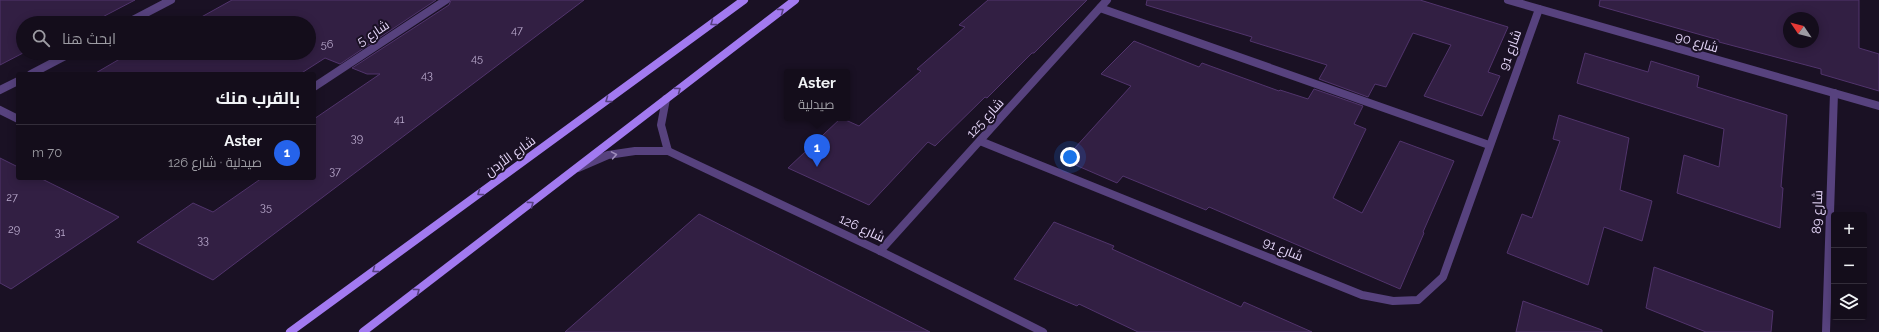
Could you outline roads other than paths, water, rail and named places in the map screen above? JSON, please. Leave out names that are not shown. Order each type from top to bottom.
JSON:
[{"type":"main road","name":"شارع الأردن","points":[[290,332],[744,0]]},
{"type":"main road","points":[[363,332],[578,169],[795,0]]},
{"type":"street","points":[[141,16],[171,0]]},
{"type":"street","name":"شارع 5","points":[[316,86],[446,0]]},
{"type":"street","name":"شارع 125","points":[[880,251],[1107,0]]},
{"type":"street","name":"شارع 90","points":[[1508,0],[1879,106]]},
{"type":"street","points":[[1100,8],[1489,145]]},
{"type":"street","name":"شارع 91","points":[[980,142],[1362,295],[1393,301],[1418,300],[1443,277],[1489,145],[1539,9]]},
{"type":"street","points":[[35,72],[58,60]]},
{"type":"street","points":[[0,90],[16,82]]},
{"type":"street","name":"شارع 89","points":[[1826,332],[1834,94]]},
{"type":"street","points":[[666,99],[659,120],[662,135],[668,151]]},
{"type":"street","points":[[0,110],[16,118]]},
{"type":"street","name":"شارع 126","points":[[578,169],[608,156],[635,151],[668,151],[880,251],[1043,332]]},
{"type":"place","name":"Aster","points":[[817,167]]}]
